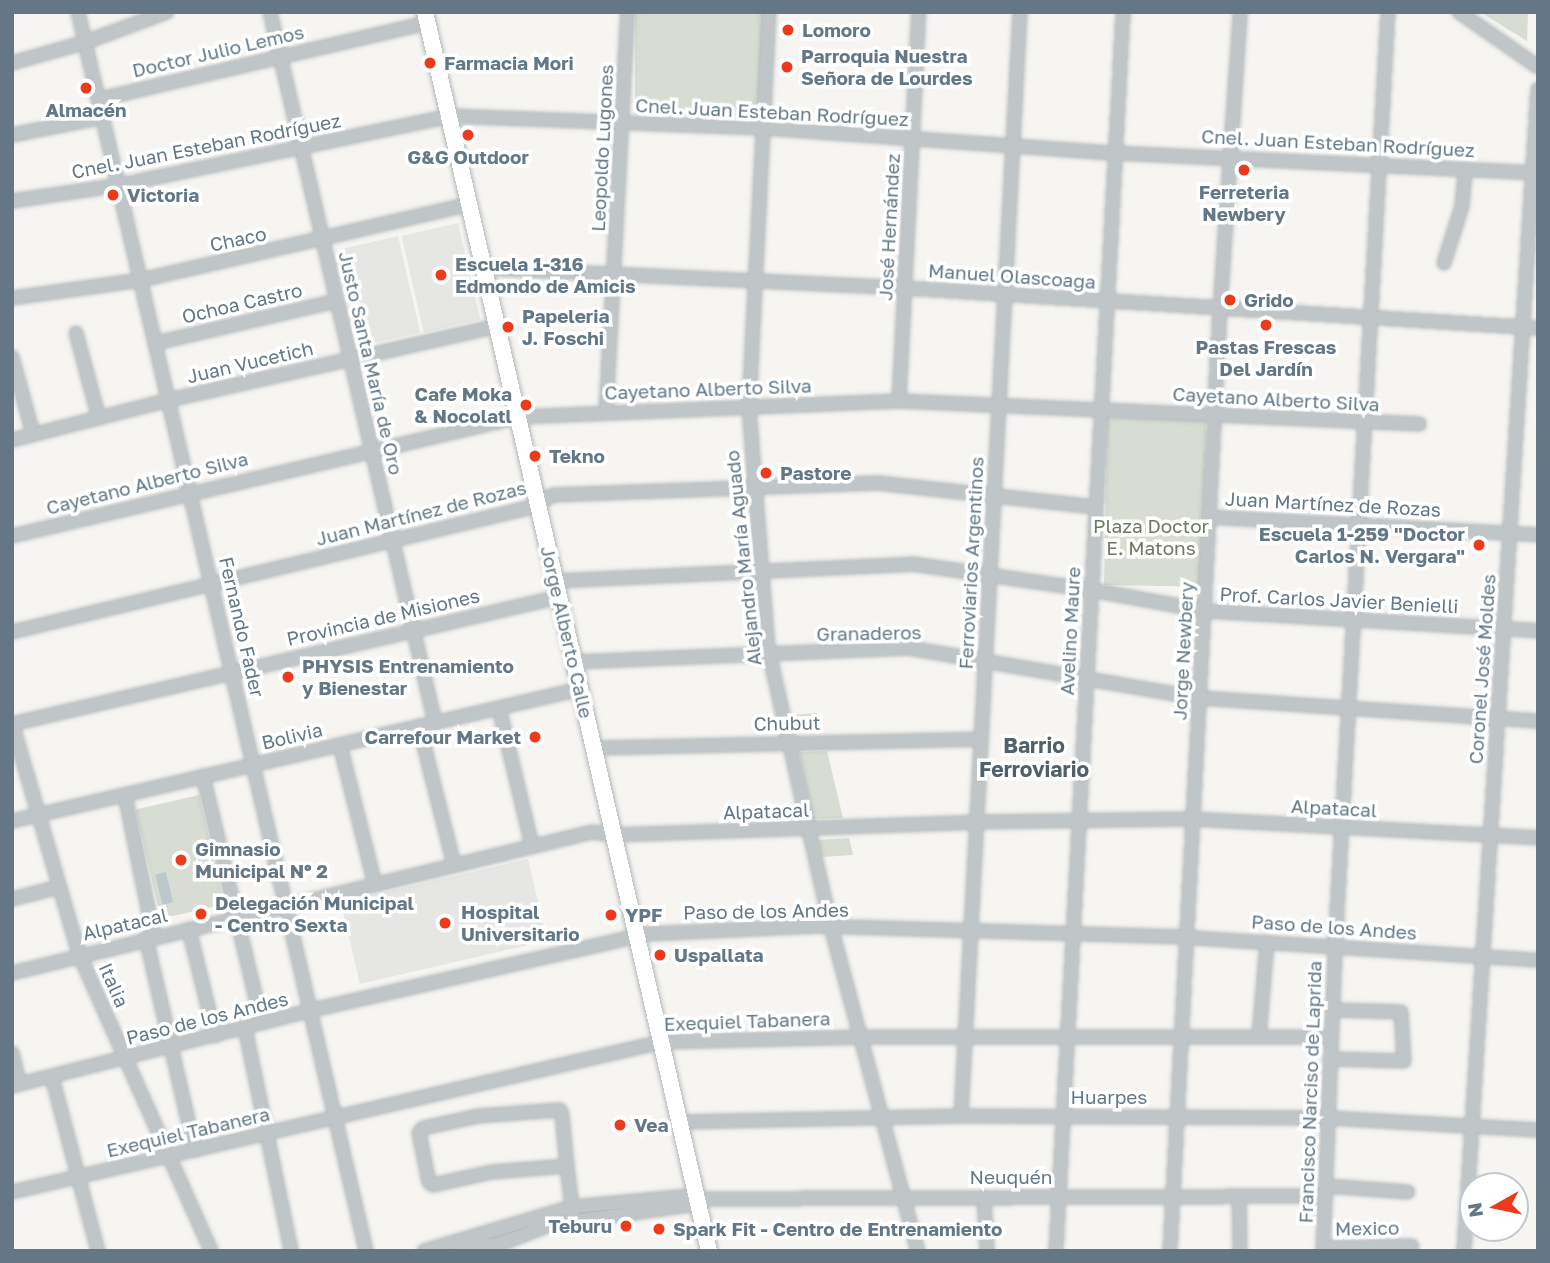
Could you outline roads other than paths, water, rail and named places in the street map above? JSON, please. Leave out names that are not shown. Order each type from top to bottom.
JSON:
[{"type":"main road","name":"Jorge Alberto Calle","points":[[426,17],[709,1251]]},
{"type":"street","name":"Fernando Fader","points":[[78,12],[366,1251]]},
{"type":"street","points":[[12,63],[86,42],[167,12]]},
{"type":"street","name":"Justo Santa María de Oro","points":[[270,12],[435,723]]},
{"type":"street","name":"Leopoldo Lugones","points":[[606,412],[628,12]]},
{"type":"street","name":"Alejandro María Aguado","points":[[769,12],[748,407],[770,655],[831,927],[918,1251]]},
{"type":"street","name":"José Hernández","points":[[899,401],[919,12]]},
{"type":"street","name":"Ferroviarios Argentinos","points":[[961,1116],[1020,12]]},
{"type":"street","name":"Avelino Maure","points":[[1056,1251],[1123,12]]},
{"type":"street","name":"Jorge Newbery","points":[[1170,1251],[1191,819],[1229,157],[1240,12]]},
{"type":"street","name":"Francisco Narciso de Laprida","points":[[1323,1249],[1331,1037],[1388,12]]},
{"type":"street","points":[[1459,12],[1538,67]]},
{"type":"street","name":"Doctor Julio Lemos","points":[[100,99],[280,57],[426,17]]},
{"type":"street","name":"Coronel José Moldes","points":[[1464,1251],[1522,327],[1535,173],[1538,89]]},
{"type":"street","name":"Cnel. Juan Esteban Rodríguez","points":[[12,201],[120,186],[449,116],[763,128],[1115,153],[1535,173]]},
{"type":"street","points":[[12,135],[104,117]]},
{"type":"street","points":[[1444,263],[1462,206],[1465,169]]},
{"type":"street","name":"Chaco","points":[[12,298],[141,280],[323,240],[469,204]]},
{"type":"street","name":"Manuel Olascoaga","points":[[484,268],[905,288],[1538,328]]},
{"type":"street","name":"Ochoa Castro","points":[[156,343],[337,301]]},
{"type":"street","name":"Juan Vucetich","points":[[12,440],[169,400],[497,326]]},
{"type":"street","points":[[76,333],[99,418]]},
{"type":"street","points":[[12,357],[33,435]]},
{"type":"street","name":"Cayetano Alberto Silva","points":[[12,536],[518,417],[899,401],[1419,424]]},
{"type":"street","name":"Juan Martínez de Rozas","points":[[12,632],[538,505],[553,495],[878,483],[1096,507]]},
{"type":"street","name":"Juan Martínez de Rozas","points":[[1209,517],[1538,535]]},
{"type":"street","name":"Prof. Carlos Javier Benielli","points":[[555,581],[902,564],[1092,590],[1205,611],[1538,631]]},
{"type":"street","name":"Provincia de Misiones","points":[[12,724],[559,597]]},
{"type":"street","name":"Granaderos","points":[[574,662],[909,648],[1199,698],[1538,721]]},
{"type":"street","name":"Bolivia","points":[[12,821],[580,689]]},
{"type":"street","points":[[499,708],[532,845]]},
{"type":"street","name":"Italia","points":[[12,724],[79,954],[211,1251]]},
{"type":"street","points":[[419,726],[454,864]]},
{"type":"street","name":"Chubut","points":[[594,748],[981,739]]},
{"type":"street","points":[[340,745],[374,884]]},
{"type":"street","points":[[203,776],[262,1023]]},
{"type":"street","points":[[125,795],[171,1047],[195,1150]]},
{"type":"street","name":"Alpatacal","points":[[12,973],[79,954],[592,832],[613,835],[977,822],[1079,823],[1191,819],[1538,838]]},
{"type":"street","points":[[12,899],[59,887]]},
{"type":"street","name":"Paso de los Andes","points":[[16,1085],[310,1011],[636,935],[831,927],[1185,937],[1538,960]]},
{"type":"street","points":[[189,929],[215,1036]]},
{"type":"street","points":[[1259,1037],[1267,942]]},
{"type":"street","points":[[1330,1059],[1404,1061],[1401,1012],[1333,1010]]},
{"type":"street","points":[[245,1028],[291,1251]]},
{"type":"street","name":"Exequiel Tabanera","points":[[12,1192],[661,1042],[860,1037],[1331,1037]]},
{"type":"street","points":[[12,1053],[16,1085]]},
{"type":"street","points":[[52,1077],[98,1251]]},
{"type":"street","points":[[567,1166],[492,1172],[433,1185],[429,1182],[419,1133],[423,1128],[478,1116],[555,1108],[559,1110],[562,1115],[573,1213]]},
{"type":"street","name":"Huarpes","points":[[679,1122],[961,1116],[1328,1118],[1538,1130]]},
{"type":"street","name":"Neuquén","points":[[424,1251],[573,1213],[688,1196],[697,1199],[903,1196],[1172,1197],[1326,1191],[1408,1192]]},
{"type":"street","points":[[1239,1196],[1240,1251]]},
{"type":"street","points":[[984,1197],[987,1251]]},
{"type":"street","name":"Mexico","points":[[1323,1249],[1412,1247]]},
{"type":"place","name":"Lomoro","points":[[788,30]]},
{"type":"place","name":"Farmacia Mori","points":[[430,63]]},
{"type":"place","name":"Parroquia Nuestra Señora de Lourdes","points":[[787,67]]},
{"type":"place","name":"Almacén","points":[[86,88]]},
{"type":"place","name":"G&G Outdoor","points":[[468,135]]},
{"type":"place","name":"Ferreteria Newbery","points":[[1244,170]]},
{"type":"place","name":"Victoria","points":[[113,195]]},
{"type":"place","name":"Escuela 1-316 Edmondo de Amicis","points":[[441,275]]},
{"type":"place","name":"Grido","points":[[1230,300]]},
{"type":"place","name":"Pastas Frescas Del Jardín","points":[[1266,325]]},
{"type":"place","name":"Papeleria J. Foschi","points":[[508,327]]},
{"type":"place","name":"Cafe Moka & Nocolatl","points":[[526,405]]},
{"type":"place","name":"Tekno","points":[[535,456]]},
{"type":"place","name":"Pastore","points":[[766,473]]},
{"type":"place","name":"Escuela 1-259 \"Doctor Carlos N. Vergara\"","points":[[1479,545]]},
{"type":"place","name":"PHYSIS Entrenamiento y Bienestar","points":[[288,677]]},
{"type":"place","name":"Carrefour Market","points":[[535,737]]},
{"type":"place","name":"Gimnasio Municipal Nº 2","points":[[181,860]]},
{"type":"place","name":"Delegación Municipal - Centro Sexta","points":[[201,914]]},
{"type":"place","name":"YPF","points":[[611,915]]},
{"type":"place","name":"Hospital Universitario","points":[[445,923]]},
{"type":"place","name":"Uspallata","points":[[660,955]]},
{"type":"place","name":"Vea","points":[[620,1125]]},
{"type":"place","name":"Teburu","points":[[626,1226]]},
{"type":"place","name":"Spark Fit - Centro de Entrenamiento","points":[[659,1229]]},
{"type":"district","name":"Barrio Ferroviario","points":[[1034,757]]},
{"type":"park label","name":"Plaza Doctor E. Matons","points":[[1151,537]]}]
